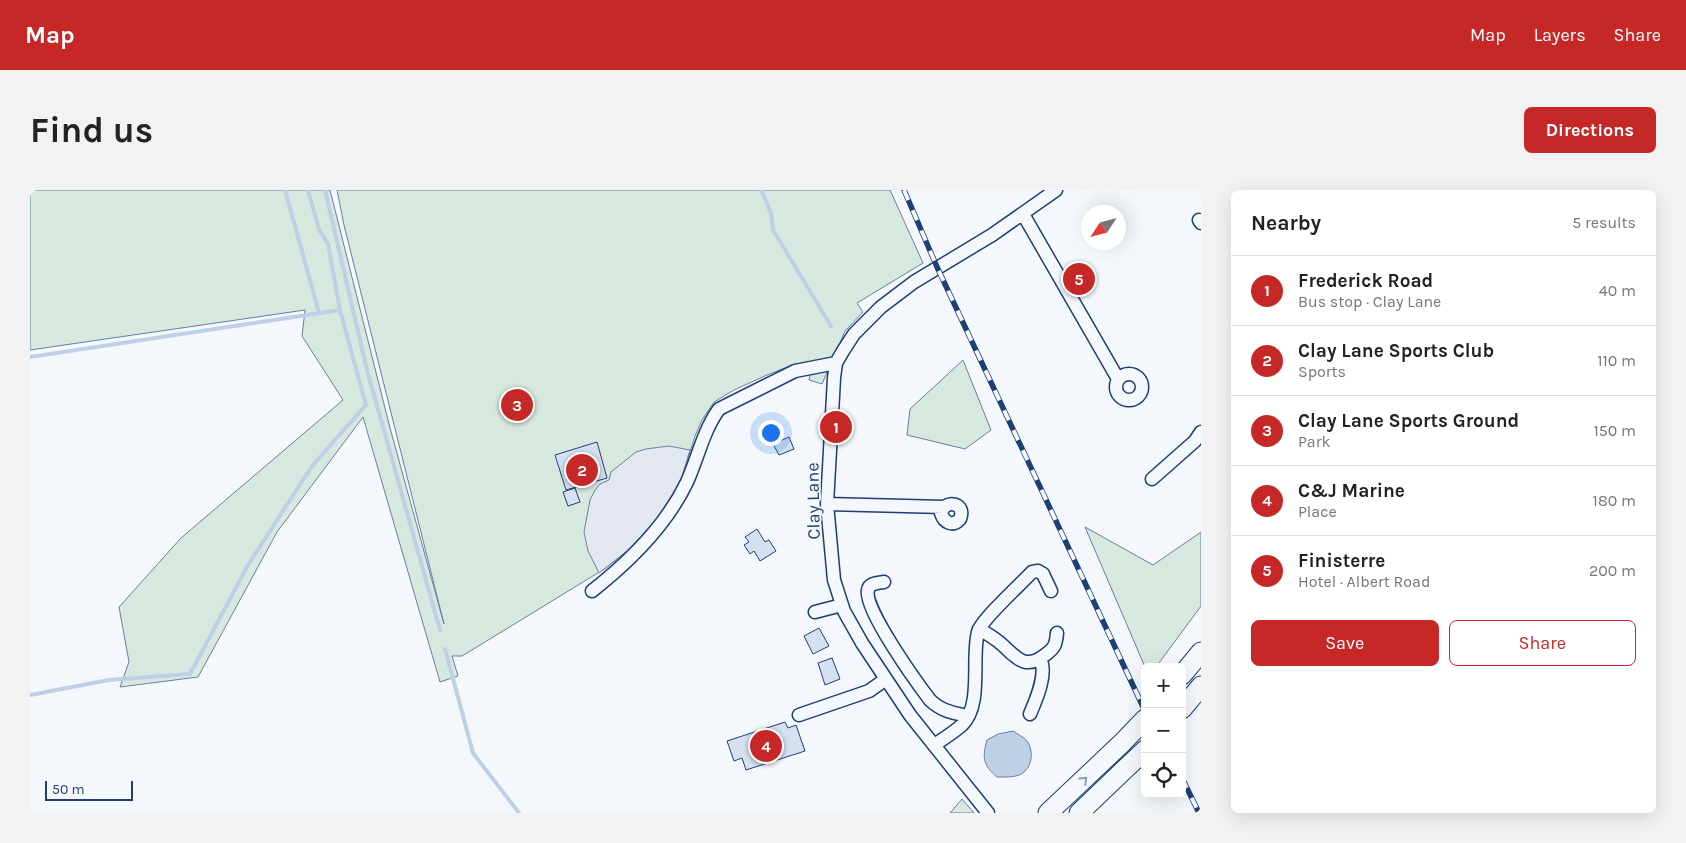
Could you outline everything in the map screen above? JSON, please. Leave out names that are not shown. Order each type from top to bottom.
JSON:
[{"type":"highway","points":[[1186,671],[1201,652]]},
{"type":"highway","points":[[1183,708],[1201,686]]},
{"type":"highway","points":[[1048,813],[1141,723]]},
{"type":"highway","points":[[1078,813],[1141,754]]},
{"type":"street","name":"Clay Lane","points":[[988,813],[910,715],[862,643],[842,605],[834,580],[827,504],[831,410],[836,363],[854,334],[881,307],[914,282],[992,235],[1056,190]]},
{"type":"street","points":[[1022,214],[1118,379]]},
{"type":"street","points":[[592,591],[617,571],[666,518],[686,483],[707,429],[719,409],[795,371],[836,363]]},
{"type":"street","points":[[1152,479],[1195,441],[1201,432]]},
{"type":"street","points":[[827,504],[944,507]]},
{"type":"street","points":[[934,745],[963,724],[968,716],[972,702],[976,644],[979,629],[1032,572],[1041,572],[1050,591]]},
{"type":"street","points":[[884,582],[872,584],[867,592],[879,624],[930,700],[943,710],[968,716]]},
{"type":"street","points":[[815,612],[842,605]]},
{"type":"street","points":[[979,629],[999,641],[1018,660],[1029,662],[1040,659],[1054,649],[1057,633]]},
{"type":"street","points":[[1030,714],[1037,698],[1044,665],[1040,659]]},
{"type":"street","points":[[799,715],[869,691],[886,680]]},
{"type":"shaded area","points":[[30,190],[330,190],[390,428],[444,624],[344,225],[337,190],[890,190],[923,263],[857,303],[863,312],[845,331],[822,384],[809,380],[812,363],[795,364],[734,390],[714,402],[702,420],[695,436],[681,480],[659,518],[627,551],[606,568],[462,656],[452,656],[458,676],[440,682],[363,417],[277,532],[198,677],[120,687],[129,662],[119,607],[181,538],[343,400],[302,336],[305,310],[30,350]]},
{"type":"shaded area","points":[[963,360],[991,430],[965,449],[907,435],[910,409]]},
{"type":"shaded area","points":[[669,446],[690,450],[681,480],[659,518],[627,551],[599,573],[588,551],[584,532],[590,500],[595,490],[600,484],[609,480],[611,472],[636,452]]},
{"type":"shaded area","points":[[1085,527],[1153,565],[1201,532],[1201,606],[1159,663],[1143,663]]},
{"type":"shaded area","points":[[962,799],[974,813],[950,813]]},
{"type":"water","points":[[1013,731],[1024,738],[1029,744],[1030,764],[1019,775],[997,777],[986,765],[984,752],[987,740],[998,734]]},
{"type":"building","points":[[789,437],[794,449],[779,455],[773,444]]},
{"type":"building","points":[[597,442],[607,478],[566,490],[555,455]]},
{"type":"building","points":[[575,488],[580,502],[568,506],[563,492]]},
{"type":"building","points":[[757,529],[765,542],[769,540],[776,551],[760,561],[754,551],[750,554],[744,545],[749,542],[745,537]]},
{"type":"building","points":[[819,628],[829,646],[813,654],[804,636]]},
{"type":"building","points":[[832,658],[840,679],[825,685],[818,663]]},
{"type":"building","points":[[785,722],[788,728],[796,725],[805,751],[746,770],[742,758],[734,761],[727,741]]},
{"type":"waterway","points":[[285,190],[319,313]]},
{"type":"waterway","points":[[30,695],[109,680],[190,674],[248,565],[312,466],[366,405],[340,310],[328,244],[319,229],[308,190]]},
{"type":"waterway","points":[[325,190],[367,370],[440,630]]},
{"type":"waterway","points":[[761,190],[771,213],[773,230],[831,326]]},
{"type":"waterway","points":[[30,357],[340,310]]},
{"type":"waterway","points":[[445,649],[473,753],[519,813]]},
{"type":"railway","points":[[904,190],[937,267],[1144,708]]},
{"type":"railway","points":[[1186,786],[1199,813]]},
{"type":"place","name":"Finisterre","points":[[1079,279]]},
{"type":"place","name":"Clay Lane Sports Ground","points":[[517,405]]},
{"type":"place","name":"Frederick Road","points":[[836,427]]},
{"type":"place","name":"Clay Lane Sports Club","points":[[582,470]]},
{"type":"place","name":"C&J Marine","points":[[766,746]]}]
